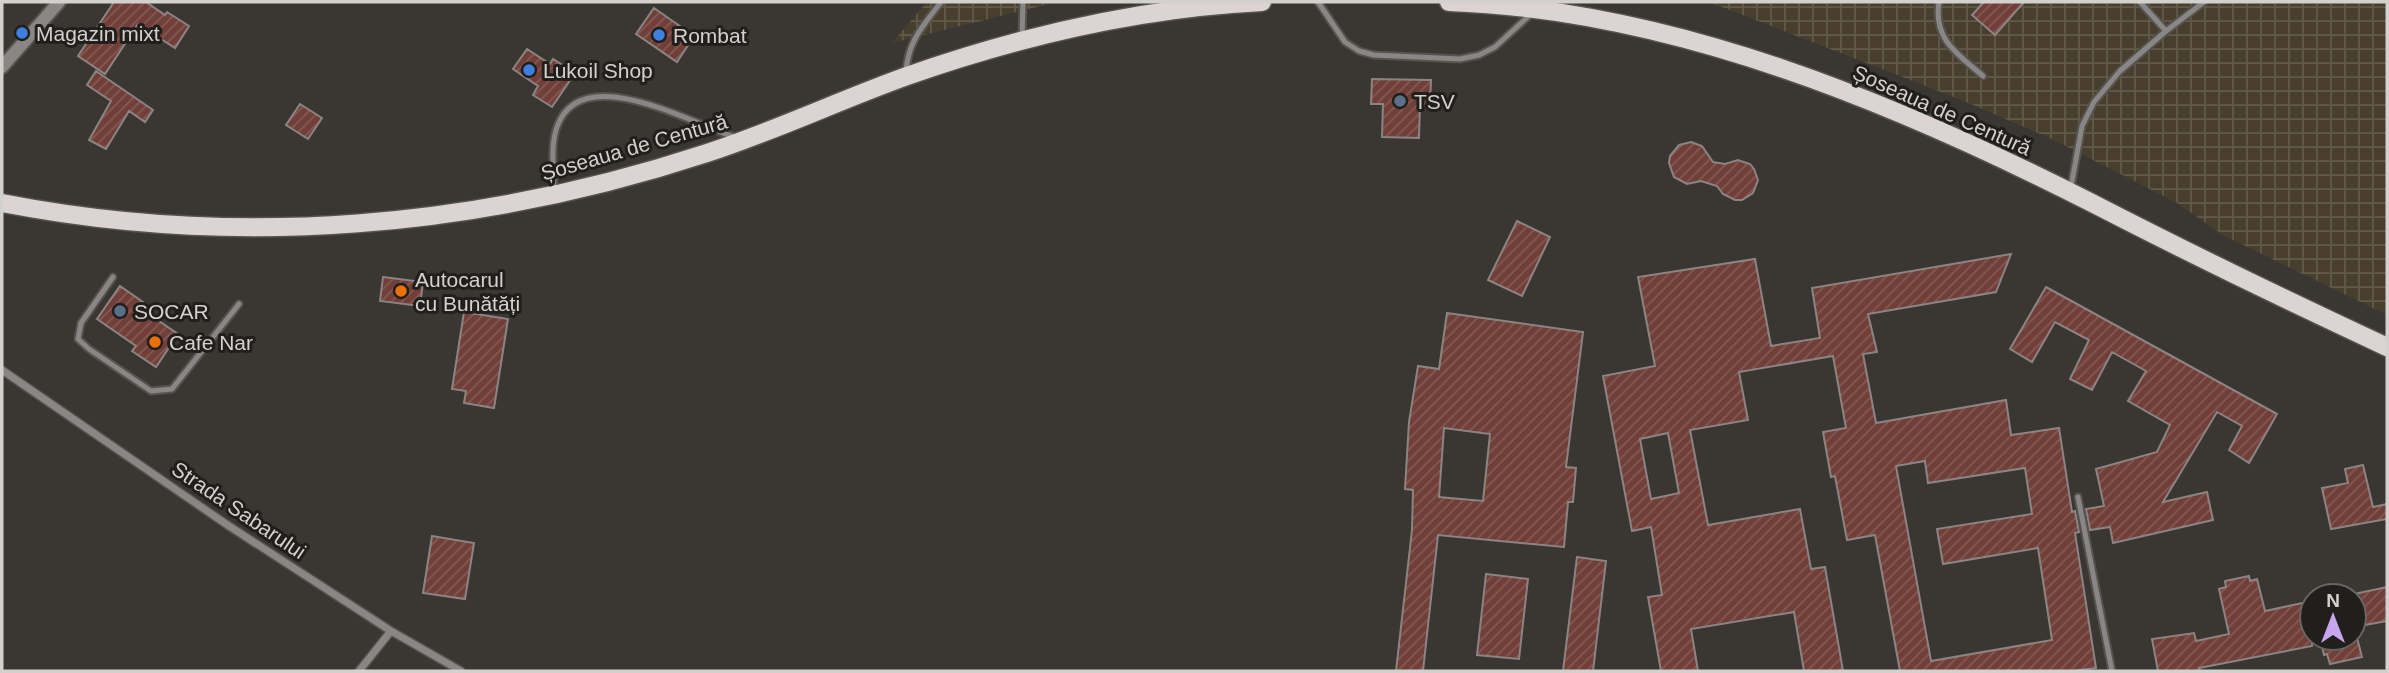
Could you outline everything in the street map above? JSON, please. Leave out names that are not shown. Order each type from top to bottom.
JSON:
[{"type":"main road","name":"Șoseaua de Centură","points":[[2,203],[129,222],[265,228],[347,225],[465,212],[554,195],[656,169],[743,140],[906,76],[1022,41],[1153,13],[1262,2]]},
{"type":"main road","name":"Șoseaua de Centură","points":[[1449,2],[1538,6],[1652,32],[1782,69],[1841,90],[1928,125],[2387,347]]},
{"type":"street","points":[[2,66],[59,2]]},
{"type":"street","name":"Strada Sabarului","points":[[2,370],[226,524],[391,631],[461,671]]},
{"type":"street","points":[[359,671],[391,631]]},
{"type":"lane","points":[[906,76],[907,55],[912,41],[941,2]]},
{"type":"lane","points":[[1022,41],[1023,2]]},
{"type":"lane","points":[[1318,2],[1345,42],[1359,51],[1374,55],[1460,58],[1479,55],[1495,47],[1538,6]]},
{"type":"lane","points":[[1939,2],[1941,30],[1945,42],[1983,76]]},
{"type":"lane","points":[[2140,2],[2166,31]]},
{"type":"lane","points":[[2070,192],[2082,126],[2094,102],[2120,71],[2204,2]]},
{"type":"lane","points":[[554,195],[556,129],[564,113],[575,102],[589,97],[612,96],[649,105],[743,140]]},
{"type":"lane","points":[[113,276],[81,323],[78,339],[151,391],[172,389],[239,304]]},
{"type":"lane","points":[[2078,497],[2112,671]]},
{"type":"shaded area","points":[[927,2],[1057,2],[892,43]]},
{"type":"shaded area","points":[[1709,2],[2387,2],[2387,315],[2223,235],[2177,203],[2054,140],[1959,99]]},
{"type":"building","points":[[114,2],[146,2],[189,26],[175,48],[138,24],[105,74],[78,56]]},
{"type":"building","points":[[1984,2],[2024,2],[1995,35],[1972,15]]},
{"type":"building","points":[[654,8],[694,36],[677,62],[636,34]]},
{"type":"building","points":[[527,49],[550,64],[553,59],[575,73],[552,107],[533,95],[538,86],[513,69]]},
{"type":"building","points":[[96,71],[153,110],[145,122],[129,111],[106,149],[89,140],[111,101],[87,85]]},
{"type":"building","points":[[1372,79],[1431,80],[1430,104],[1420,104],[1419,138],[1382,137],[1383,104],[1371,104]]},
{"type":"building","points":[[300,104],[322,118],[308,139],[286,125]]},
{"type":"building","points":[[1691,142],[1702,146],[1713,162],[1725,164],[1738,160],[1750,164],[1758,180],[1753,193],[1742,200],[1735,200],[1723,194],[1717,186],[1701,181],[1687,184],[1674,177],[1669,163],[1670,156],[1679,145]]},
{"type":"building","points":[[1517,221],[1550,237],[1522,296],[1488,280]]},
{"type":"building","points":[[2011,254],[1996,292],[1868,314],[1877,352],[1863,354],[1876,423],[2006,400],[2011,435],[2059,428],[2072,512],[2075,511],[2079,532],[2075,533],[2096,668],[2072,671],[1900,671],[1875,535],[1847,540],[1835,476],[1831,477],[1823,432],[1846,428],[1833,356],[1739,372],[1748,420],[1690,430],[1708,525],[1800,509],[1811,569],[1825,567],[1843,671],[1804,671],[1794,612],[1691,629],[1698,671],[1661,671],[1648,597],[1662,595],[1651,527],[1632,531],[1603,376],[1655,366],[1638,277],[1755,259],[1771,346],[1820,338],[1812,288]],"holes":[[[1668,433],[1679,493],[1651,499],[1640,439]],[[1925,461],[1928,483],[2025,468],[2032,514],[1937,529],[1943,564],[2038,548],[2052,640],[1931,661],[1896,466]]]},
{"type":"building","name":"Autocarul cu Bunătăți","points":[[383,277],[423,282],[420,306],[380,301]]},
{"type":"building","points":[[120,286],[143,302],[140,308],[178,334],[156,367],[132,351],[136,346],[97,319]]},
{"type":"building","points":[[2046,287],[2277,414],[2249,463],[2229,450],[2242,426],[2217,412],[2163,502],[2207,492],[2213,520],[2113,543],[2110,527],[2090,530],[2086,509],[2104,506],[2096,469],[2157,452],[2170,425],[2128,401],[2146,371],[2112,352],[2092,390],[2070,379],[2089,340],[2055,322],[2032,362],[2010,349]]},
{"type":"building","points":[[464,312],[508,319],[494,408],[464,403],[466,391],[452,389]]},
{"type":"building","points":[[1447,313],[1583,332],[1566,467],[1576,468],[1573,502],[1568,502],[1564,547],[1438,535],[1423,671],[1396,671],[1412,530],[1413,490],[1405,489],[1409,422],[1418,366],[1439,369]],"holes":[[[1444,428],[1490,434],[1483,501],[1439,497]]]},
{"type":"building","points":[[2363,465],[2373,507],[2387,504],[2387,519],[2331,529],[2322,488],[2348,483],[2345,469]]},
{"type":"building","points":[[432,536],[474,543],[465,599],[423,593]]},
{"type":"building","points":[[1577,557],[1606,561],[1593,671],[1563,671]]},
{"type":"building","points":[[1486,574],[1528,579],[1519,659],[1477,655]]},
{"type":"building","points":[[2249,576],[2250,581],[2257,579],[2265,611],[2298,604],[2298,649],[2199,668],[2200,671],[2158,671],[2152,639],[2194,633],[2196,641],[2229,634],[2219,589],[2226,587],[2225,581]]},
{"type":"building","points":[[2387,587],[2387,621],[2368,624],[2368,591]]},
{"type":"building","points":[[2323,652],[2361,652],[2362,657],[2330,664],[2327,654],[2324,655]]},
{"type":"place","name":"Magazin mixt","points":[[22,33]]},
{"type":"place","name":"Rombat","points":[[659,35]]},
{"type":"place","name":"Lukoil Shop","points":[[529,70]]},
{"type":"place","name":"TSV","points":[[1400,101]]},
{"type":"place","name":"Autocarul cu Bunătăți","points":[[401,291]]},
{"type":"place","name":"SOCAR","points":[[120,311]]},
{"type":"place","name":"Cafe Nar","points":[[155,342]]}]
